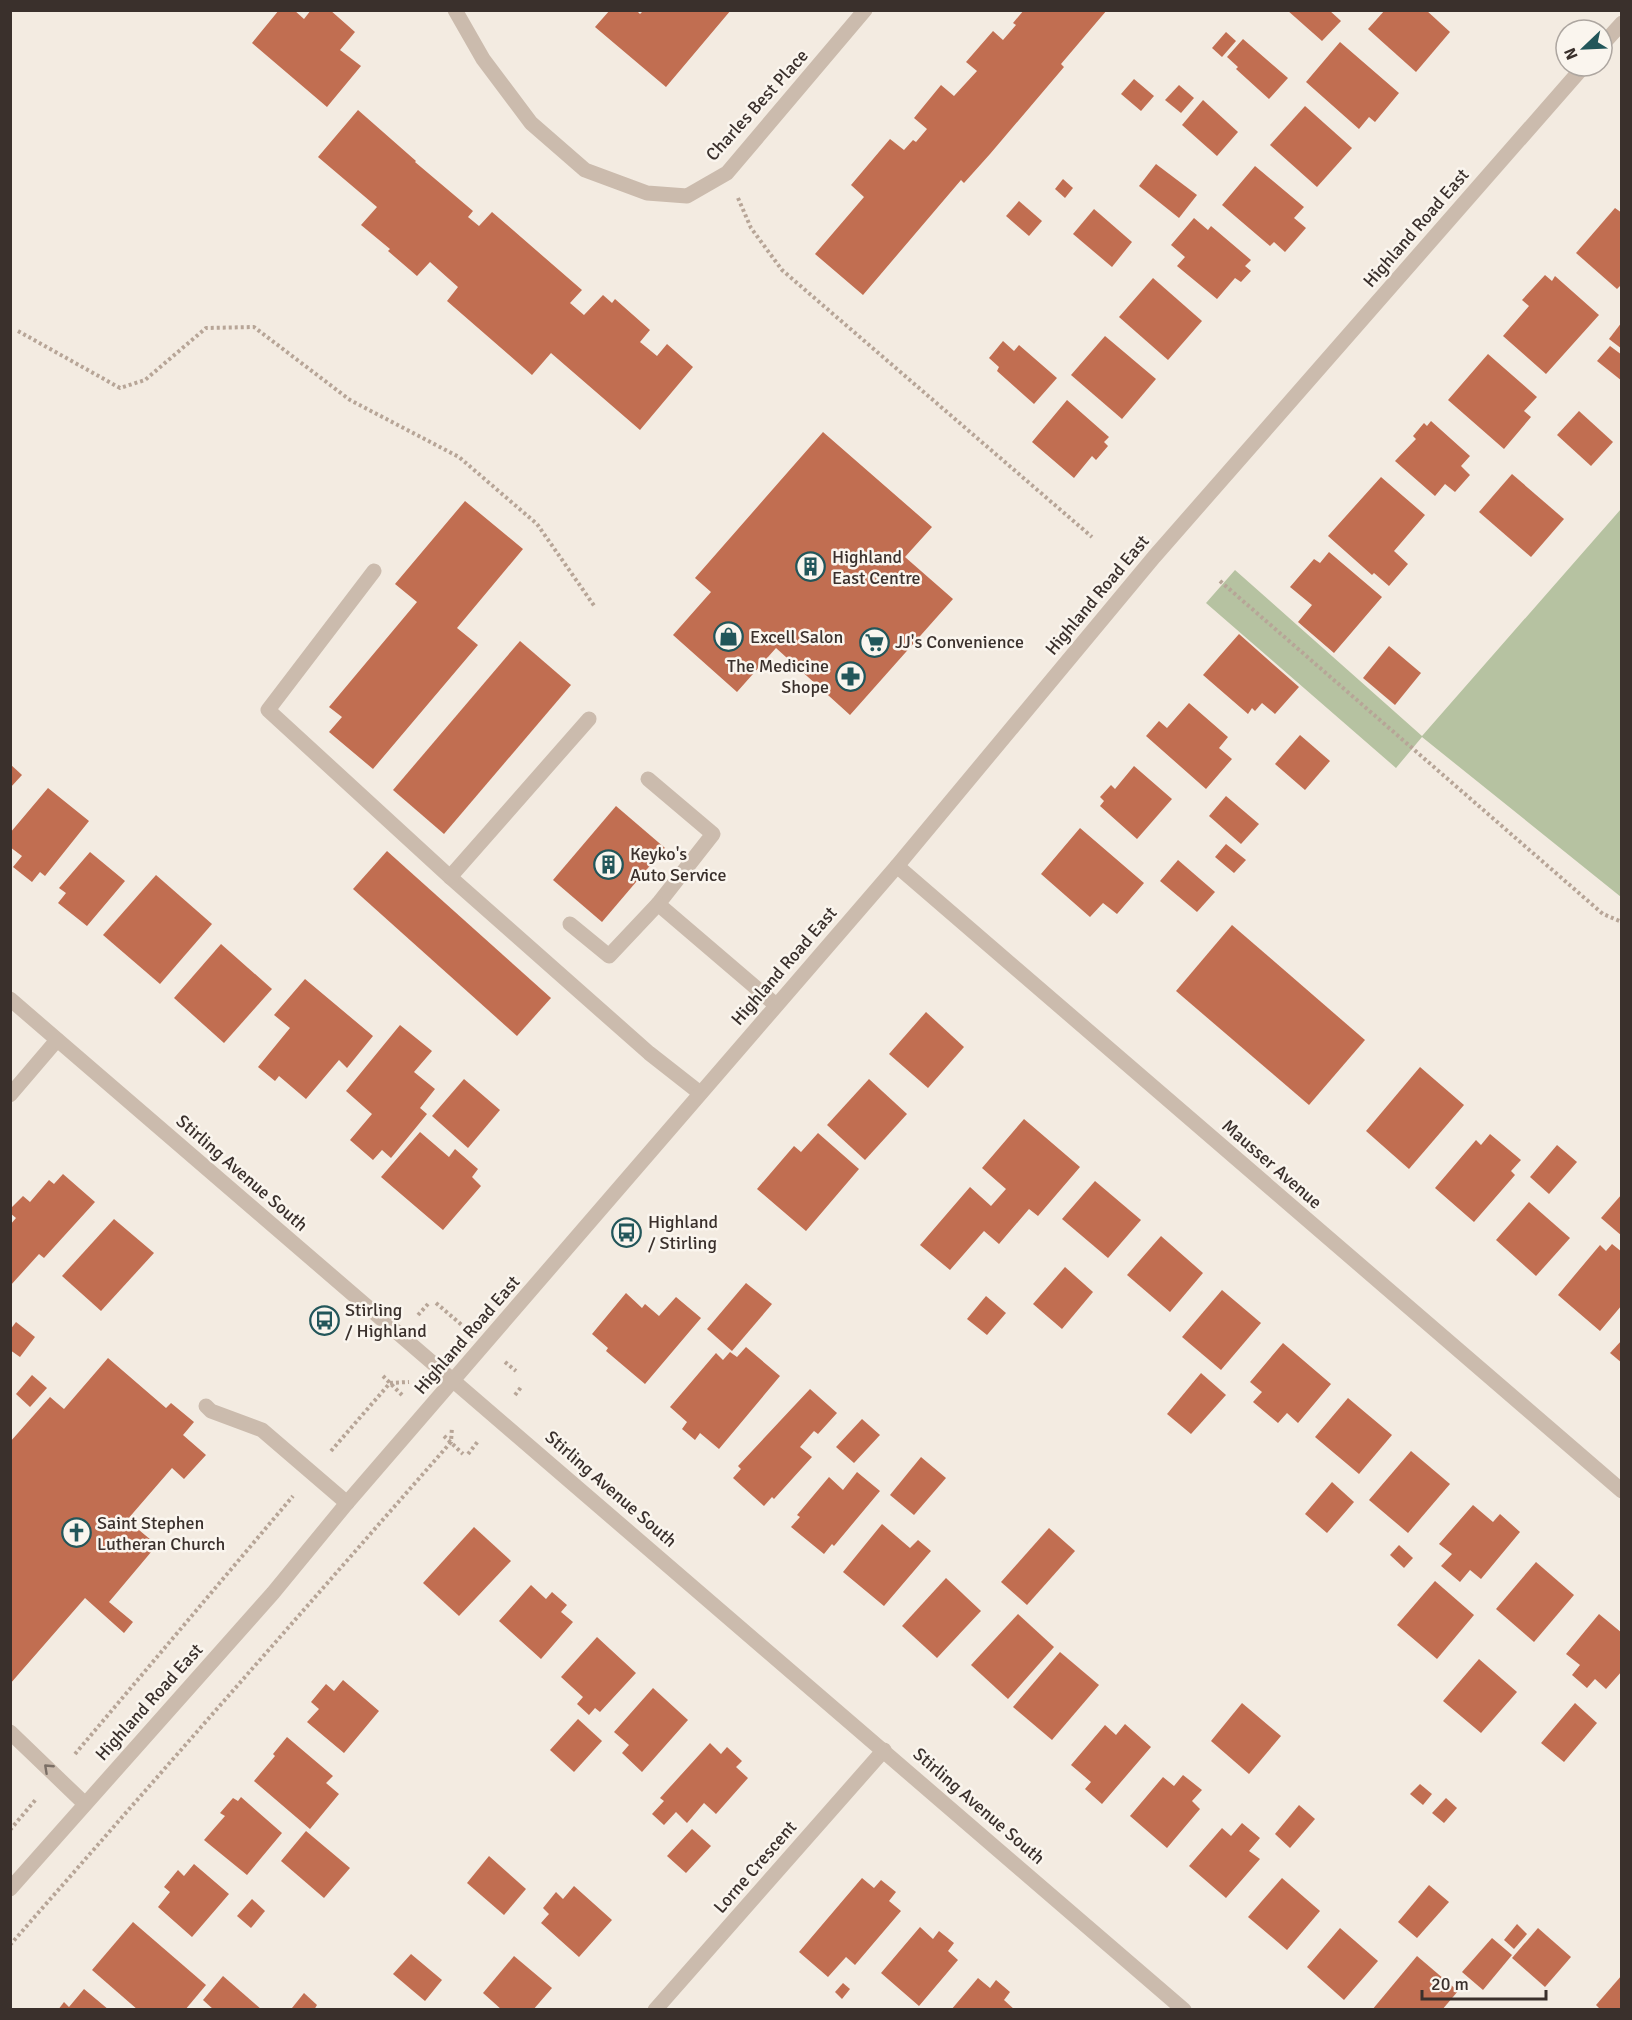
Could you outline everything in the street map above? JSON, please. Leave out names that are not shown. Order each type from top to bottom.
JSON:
[{"type":"street","name":"Charles Best Place","points":[[455,10],[483,58],[531,123],[585,170],[647,193],[687,196],[726,173],[865,10]]},
{"type":"street","name":"Highland Road East","points":[[10,1889],[273,1593],[347,1503],[897,866],[1154,557],[1573,78]]},
{"type":"street","points":[[374,570],[268,710],[450,877],[649,1053],[700,1093]]},
{"type":"street","points":[[450,877],[589,719]]},
{"type":"street","points":[[570,924],[609,956],[658,904],[713,834],[648,779]]},
{"type":"street","name":"Mausser Avenue","points":[[897,866],[1622,1491]]},
{"type":"street","points":[[658,904],[776,1005]]},
{"type":"street","name":"Stirling Avenue South","points":[[10,999],[1184,2010]]},
{"type":"street","points":[[10,1095],[57,1040]]},
{"type":"street","points":[[206,1406],[211,1411],[262,1430],[347,1503]]},
{"type":"street","points":[[10,1732],[85,1803]]},
{"type":"street","name":"Lorne Crescent","points":[[655,2010],[884,1750]]},
{"type":"path","points":[[726,173],[751,228],[782,270],[1092,537]]},
{"type":"path","points":[[18,331],[120,388],[145,380],[206,328],[254,327],[350,400],[459,457],[537,524],[596,607]]},
{"type":"path","points":[[1220,581],[1594,907],[1622,922]]},
{"type":"path","points":[[10,1830],[390,1383],[453,1380],[451,1443],[10,1945]]},
{"type":"green space","points":[[1621,509],[1621,897],[1422,737],[1396,768],[1206,603],[1235,570],[1422,736]]},
{"type":"building","points":[[279,10],[294,10],[304,19],[311,10],[330,10],[355,32],[340,50],[361,66],[327,107],[252,43]]},
{"type":"building","points":[[610,10],[636,10],[640,14],[644,10],[731,10],[666,87],[595,27]]},
{"type":"building","points":[[1024,10],[1107,10],[1061,64],[1064,67],[990,154],[964,183],[961,180],[863,295],[815,254],[864,197],[851,185],[890,139],[904,150],[913,140],[916,142],[927,129],[914,118],[941,85],[954,96],[977,71],[966,62],[993,31],[1003,40],[1016,25],[1013,23]]},
{"type":"building","points":[[1287,10],[1329,10],[1341,21],[1322,41]]},
{"type":"building","points":[[1385,10],[1426,10],[1450,32],[1416,72],[1368,29]]},
{"type":"building","points":[[1226,32],[1236,41],[1222,57],[1212,48]]},
{"type":"building","points":[[1243,39],[1288,78],[1269,99],[1236,69],[1238,67],[1227,57]]},
{"type":"building","points":[[1340,42],[1399,93],[1375,122],[1369,117],[1359,129],[1306,82]]},
{"type":"building","points":[[1134,79],[1154,96],[1141,111],[1121,94]]},
{"type":"building","points":[[1179,85],[1194,98],[1181,113],[1165,100]]},
{"type":"building","points":[[1203,100],[1238,132],[1217,156],[1182,125]]},
{"type":"building","points":[[1305,106],[1352,148],[1317,187],[1270,145]]},
{"type":"building","points":[[358,110],[473,211],[468,217],[479,226],[492,212],[582,290],[570,303],[584,315],[603,295],[612,303],[615,299],[650,330],[640,342],[657,356],[667,344],[693,367],[640,430],[551,353],[532,375],[447,301],[458,287],[430,262],[417,276],[361,225],[377,207],[318,157]]},
{"type":"building","points":[[1156,164],[1197,195],[1179,218],[1139,186]]},
{"type":"building","points":[[1255,166],[1304,207],[1294,218],[1306,228],[1285,252],[1274,242],[1270,246],[1222,205]]},
{"type":"building","points":[[1063,179],[1073,188],[1065,198],[1055,189]]},
{"type":"building","points":[[1019,201],[1042,221],[1029,236],[1006,216]]},
{"type":"building","points":[[1615,208],[1622,213],[1622,284],[1617,289],[1576,253]]},
{"type":"building","points":[[1094,209],[1132,242],[1112,267],[1073,234]]},
{"type":"building","points":[[1194,218],[1208,230],[1211,226],[1251,260],[1245,266],[1251,271],[1241,282],[1235,278],[1217,299],[1177,266],[1185,257],[1171,245]]},
{"type":"building","points":[[1545,275],[1552,281],[1555,276],[1599,315],[1546,374],[1503,336],[1529,306],[1522,300]]},
{"type":"building","points":[[1153,278],[1202,321],[1168,360],[1119,317]]},
{"type":"building","points":[[1622,322],[1622,349],[1609,339]]},
{"type":"building","points":[[1105,336],[1156,379],[1122,419],[1071,375]]},
{"type":"building","points":[[1003,341],[1014,351],[1019,345],[1057,378],[1034,404],[997,371],[999,367],[989,358]]},
{"type":"building","points":[[1610,346],[1622,355],[1622,381],[1597,361]]},
{"type":"building","points":[[1488,354],[1537,397],[1524,411],[1531,417],[1504,449],[1448,400]]},
{"type":"building","points":[[1067,400],[1109,437],[1104,442],[1108,446],[1096,460],[1092,456],[1074,478],[1032,442]]},
{"type":"building","points":[[1579,411],[1613,442],[1591,466],[1557,435]]},
{"type":"building","points":[[1431,421],[1470,456],[1461,466],[1470,475],[1455,492],[1445,484],[1435,496],[1395,461],[1416,439],[1413,436],[1424,423],[1427,426]]},
{"type":"building","name":"Highland East Centre","points":[[823,432],[932,527],[905,557],[953,599],[850,715],[776,648],[737,692],[673,635],[711,592],[695,578]]},
{"type":"building","points":[[1512,474],[1564,519],[1531,557],[1479,512]]},
{"type":"building","points":[[1381,477],[1425,515],[1394,551],[1408,564],[1389,586],[1374,573],[1372,575],[1328,536]]},
{"type":"building","points":[[465,501],[523,549],[457,628],[478,645],[373,769],[329,732],[342,717],[329,707],[417,602],[395,584]]},
{"type":"building","points":[[1329,552],[1382,597],[1334,653],[1298,622],[1312,605],[1290,587],[1314,559],[1320,563]]},
{"type":"building","points":[[1239,634],[1299,687],[1275,714],[1262,703],[1255,711],[1252,708],[1248,714],[1203,675]]},
{"type":"building","points":[[520,641],[571,685],[444,834],[393,790]]},
{"type":"building","points":[[1389,646],[1421,673],[1395,705],[1363,678]]},
{"type":"building","points":[[1189,703],[1228,737],[1219,748],[1232,759],[1206,789],[1146,736],[1159,721],[1167,728]]},
{"type":"building","points":[[1300,735],[1330,761],[1305,790],[1275,764]]},
{"type":"building","points":[[10,764],[22,775],[10,788]]},
{"type":"building","points":[[1134,766],[1172,799],[1137,839],[1100,806],[1104,801],[1100,797],[1111,785],[1115,789]]},
{"type":"building","points":[[48,788],[89,821],[45,876],[40,872],[32,882],[13,867],[22,856],[10,847],[10,833]]},
{"type":"building","points":[[1226,796],[1259,824],[1241,844],[1209,816]]},
{"type":"building","name":"Keyko's Auto Service","points":[[616,806],[665,848],[602,922],[553,880]]},
{"type":"building","points":[[1080,828],[1144,883],[1117,914],[1103,903],[1090,917],[1041,874]]},
{"type":"building","points":[[1226,844],[1246,860],[1234,873],[1215,857]]},
{"type":"building","points":[[387,851],[551,998],[517,1036],[353,889]]},
{"type":"building","points":[[90,852],[125,881],[87,926],[58,903],[66,893],[59,888]]},
{"type":"building","points":[[1178,860],[1215,892],[1197,912],[1160,881]]},
{"type":"building","points":[[156,875],[212,924],[160,984],[103,935]]},
{"type":"building","points":[[1232,925],[1365,1040],[1309,1105],[1176,991]]},
{"type":"building","points":[[221,944],[272,989],[224,1043],[174,998]]},
{"type":"building","points":[[305,979],[373,1036],[347,1068],[339,1060],[306,1099],[279,1076],[275,1081],[258,1067],[290,1028],[274,1015]]},
{"type":"building","points":[[926,1012],[964,1047],[928,1088],[889,1054]]},
{"type":"building","points":[[400,1025],[432,1051],[414,1072],[435,1089],[420,1108],[427,1114],[391,1158],[382,1150],[373,1160],[350,1140],[372,1114],[346,1091]]},
{"type":"building","points":[[1420,1067],[1464,1105],[1409,1169],[1366,1131]]},
{"type":"building","points":[[464,1079],[500,1110],[468,1148],[432,1116]]},
{"type":"building","points":[[869,1079],[907,1114],[865,1160],[827,1125]]},
{"type":"building","points":[[1024,1119],[1080,1167],[1038,1216],[1029,1209],[999,1244],[984,1231],[950,1270],[920,1245],[970,1187],[991,1206],[1006,1189],[982,1168]]},
{"type":"building","points":[[420,1132],[449,1157],[455,1149],[478,1169],[472,1177],[481,1186],[443,1230],[381,1177]]},
{"type":"building","points":[[818,1133],[859,1169],[806,1231],[757,1189],[794,1146],[801,1152]]},
{"type":"building","points":[[1490,1134],[1521,1160],[1511,1171],[1515,1175],[1474,1222],[1435,1188],[1476,1140],[1481,1145]]},
{"type":"building","points":[[1557,1145],[1577,1162],[1549,1194],[1530,1177]]},
{"type":"building","points":[[63,1174],[95,1202],[44,1258],[39,1254],[10,1286],[10,1225],[16,1218],[10,1213],[10,1209],[23,1196],[30,1202],[49,1180],[54,1184]]},
{"type":"building","points":[[1095,1181],[1141,1220],[1108,1258],[1062,1219]]},
{"type":"building","points":[[1622,1194],[1622,1236],[1601,1218]]},
{"type":"building","points":[[1529,1202],[1570,1238],[1536,1276],[1496,1240]]},
{"type":"building","points":[[114,1219],[154,1253],[101,1311],[62,1276]]},
{"type":"building","points":[[1161,1236],[1203,1273],[1170,1312],[1127,1275]]},
{"type":"building","points":[[1612,1244],[1622,1252],[1622,1305],[1600,1331],[1558,1295],[1600,1245],[1606,1251]]},
{"type":"building","points":[[1065,1267],[1093,1292],[1062,1329],[1033,1304]]},
{"type":"building","points":[[746,1283],[772,1304],[732,1351],[707,1329]]},
{"type":"building","points":[[1222,1290],[1261,1323],[1221,1370],[1182,1337]]},
{"type":"building","points":[[626,1293],[642,1308],[645,1304],[659,1316],[676,1297],[701,1318],[645,1384],[606,1351],[608,1348],[592,1334]]},
{"type":"building","points":[[986,1296],[1006,1313],[987,1335],[967,1319]]},
{"type":"building","points":[[16,1322],[35,1337],[20,1357],[10,1350],[10,1330]]},
{"type":"building","points":[[1622,1340],[1622,1363],[1610,1353]]},
{"type":"building","points":[[1283,1343],[1331,1384],[1298,1423],[1287,1413],[1278,1423],[1253,1402],[1262,1392],[1250,1382]]},
{"type":"building","points":[[746,1347],[780,1376],[719,1449],[700,1433],[695,1440],[682,1429],[687,1422],[670,1407],[716,1353],[723,1360],[730,1352],[737,1357]]},
{"type":"building","name":"Saint Stephen Lutheran Church","points":[[108,1358],[166,1408],[171,1403],[194,1422],[183,1435],[206,1455],[184,1479],[172,1468],[127,1520],[157,1545],[109,1602],[133,1622],[124,1633],[85,1598],[10,1684],[10,1442],[50,1397],[64,1409]]},
{"type":"building","points":[[1201,1373],[1226,1395],[1191,1434],[1167,1414]]},
{"type":"building","points":[[32,1375],[47,1388],[30,1407],[16,1394]]},
{"type":"building","points":[[810,1389],[837,1413],[818,1434],[814,1431],[800,1447],[812,1457],[774,1499],[772,1497],[764,1506],[733,1478],[741,1469],[738,1466]]},
{"type":"building","points":[[1348,1398],[1392,1435],[1359,1474],[1315,1437]]},
{"type":"building","points":[[862,1419],[880,1435],[854,1463],[836,1447]]},
{"type":"building","points":[[1411,1451],[1450,1484],[1408,1533],[1369,1500]]},
{"type":"building","points":[[921,1457],[946,1478],[914,1515],[890,1495]]},
{"type":"building","points":[[857,1472],[880,1491],[834,1546],[832,1544],[824,1554],[791,1527],[800,1517],[797,1515],[829,1477],[843,1490]]},
{"type":"building","points":[[1332,1482],[1354,1502],[1327,1533],[1305,1514]]},
{"type":"building","points":[[1473,1505],[1493,1522],[1500,1514],[1520,1532],[1481,1579],[1470,1570],[1460,1582],[1441,1566],[1452,1554],[1439,1544]]},
{"type":"building","points":[[882,1524],[910,1548],[918,1540],[931,1551],[884,1606],[843,1572]]},
{"type":"building","points":[[474,1527],[511,1561],[459,1616],[423,1583]]},
{"type":"building","points":[[1049,1528],[1075,1551],[1027,1605],[1001,1582]]},
{"type":"building","points":[[1399,1545],[1413,1558],[1404,1568],[1390,1555]]},
{"type":"building","points":[[1536,1562],[1574,1595],[1534,1642],[1496,1609]]},
{"type":"building","points":[[946,1578],[981,1611],[937,1658],[902,1626]]},
{"type":"building","points":[[1435,1581],[1474,1615],[1437,1659],[1397,1625]]},
{"type":"building","points":[[531,1585],[546,1599],[552,1592],[567,1605],[561,1612],[573,1622],[541,1659],[499,1621]]},
{"type":"building","points":[[1018,1614],[1054,1647],[1008,1699],[971,1665]]},
{"type":"building","points":[[1599,1614],[1622,1633],[1622,1671],[1606,1689],[1595,1679],[1587,1688],[1572,1675],[1580,1665],[1566,1654]]},
{"type":"building","points":[[597,1637],[636,1673],[600,1712],[595,1708],[589,1715],[577,1704],[583,1697],[561,1677]]},
{"type":"building","points":[[1060,1652],[1099,1685],[1052,1740],[1013,1707]]},
{"type":"building","points":[[1479,1659],[1517,1692],[1481,1733],[1443,1701]]},
{"type":"building","points":[[343,1680],[379,1711],[344,1753],[307,1722],[319,1709],[311,1702],[326,1684],[334,1691]]},
{"type":"building","points":[[653,1688],[688,1720],[642,1772],[622,1753],[629,1745],[614,1732]]},
{"type":"building","points":[[1242,1703],[1281,1736],[1249,1774],[1211,1741]]},
{"type":"building","points":[[1575,1703],[1597,1723],[1564,1762],[1541,1743]]},
{"type":"building","points":[[578,1719],[602,1741],[574,1772],[550,1750]]},
{"type":"building","points":[[1125,1724],[1151,1747],[1102,1804],[1085,1789],[1091,1782],[1071,1765],[1105,1725],[1116,1735]]},
{"type":"building","points":[[287,1737],[333,1776],[326,1783],[339,1794],[310,1829],[254,1781],[275,1756],[273,1754]]},
{"type":"building","points":[[710,1743],[721,1754],[727,1747],[742,1761],[736,1767],[748,1778],[716,1814],[704,1803],[687,1823],[676,1812],[664,1825],[652,1814],[664,1801],[660,1798]]},
{"type":"building","points":[[1183,1775],[1202,1790],[1192,1801],[1200,1809],[1167,1848],[1130,1816],[1163,1777],[1174,1786]]},
{"type":"building","points":[[1420,1784],[1432,1794],[1423,1805],[1410,1794]]},
{"type":"building","points":[[241,1797],[282,1833],[247,1875],[204,1840],[225,1816],[220,1813],[233,1798],[238,1801]]},
{"type":"building","points":[[1446,1798],[1457,1808],[1444,1823],[1432,1813]]},
{"type":"building","points":[[1299,1805],[1315,1819],[1290,1848],[1275,1834]]},
{"type":"building","points":[[1242,1823],[1260,1838],[1249,1851],[1260,1859],[1226,1898],[1189,1866],[1222,1828],[1231,1836]]},
{"type":"building","points":[[692,1829],[711,1846],[686,1873],[667,1856]]},
{"type":"building","points":[[306,1831],[350,1868],[324,1898],[281,1861]]},
{"type":"building","points":[[489,1856],[526,1889],[504,1915],[467,1883]]},
{"type":"building","points":[[194,1864],[229,1894],[192,1937],[158,1907],[170,1892],[164,1887],[178,1870],[184,1876]]},
{"type":"building","points":[[862,1878],[874,1888],[881,1880],[896,1892],[889,1901],[901,1911],[855,1965],[846,1957],[828,1977],[799,1952]]},
{"type":"building","points":[[1282,1878],[1320,1911],[1287,1950],[1248,1917]]},
{"type":"building","points":[[1429,1885],[1449,1902],[1417,1938],[1398,1922]]},
{"type":"building","points":[[574,1886],[612,1920],[579,1957],[541,1923],[549,1914],[543,1908],[556,1892],[563,1899]]},
{"type":"building","points":[[252,1899],[265,1911],[251,1928],[237,1916]]},
{"type":"building","points":[[133,1922],[206,1985],[185,2010],[138,2010],[92,1970]]},
{"type":"building","points":[[1517,1924],[1527,1934],[1514,1949],[1504,1940]]},
{"type":"building","points":[[920,1927],[933,1939],[939,1931],[954,1943],[948,1951],[958,1960],[919,2006],[881,1973]]},
{"type":"building","points":[[1340,1928],[1378,1961],[1344,2000],[1307,1967]]},
{"type":"building","points":[[1538,1928],[1571,1957],[1545,1987],[1512,1958]]},
{"type":"building","points":[[1492,1938],[1512,1955],[1483,1990],[1462,1972]]},
{"type":"building","points":[[411,1954],[442,1980],[425,2001],[393,1974]]},
{"type":"building","points":[[514,1956],[552,1988],[533,2010],[502,2010],[483,1993]]},
{"type":"building","points":[[1417,1956],[1458,1991],[1442,2010],[1372,2010]]},
{"type":"building","points":[[1622,1975],[1622,2010],[1601,2010],[1596,2005]]},
{"type":"building","points":[[223,1976],[262,2010],[214,2010],[203,2000]]},
{"type":"building","points":[[978,1978],[990,1988],[996,1980],[1010,1992],[1004,2000],[1015,2010],[951,2010]]},
{"type":"building","points":[[843,1983],[850,1989],[842,1999],[835,1992]]},
{"type":"building","points":[[84,1989],[109,2010],[58,2010],[64,2002],[69,2007]]},
{"type":"building","points":[[304,1993],[317,2005],[314,2010],[294,2010],[292,2008]]},
{"type":"place","name":"Highland East Centre","points":[[811,567]]},
{"type":"place","name":"Excell Salon","points":[[729,637]]},
{"type":"place","name":"JJ's Convenience","points":[[874,642]]},
{"type":"place","name":"The Medicine Shope","points":[[850,676]]},
{"type":"place","name":"Keyko's Auto Service","points":[[609,864]]},
{"type":"place","name":"Highland / Stirling","points":[[627,1232]]},
{"type":"place","name":"Stirling / Highland","points":[[324,1320]]},
{"type":"place","name":"Saint Stephen Lutheran Church","points":[[76,1533]]}]
